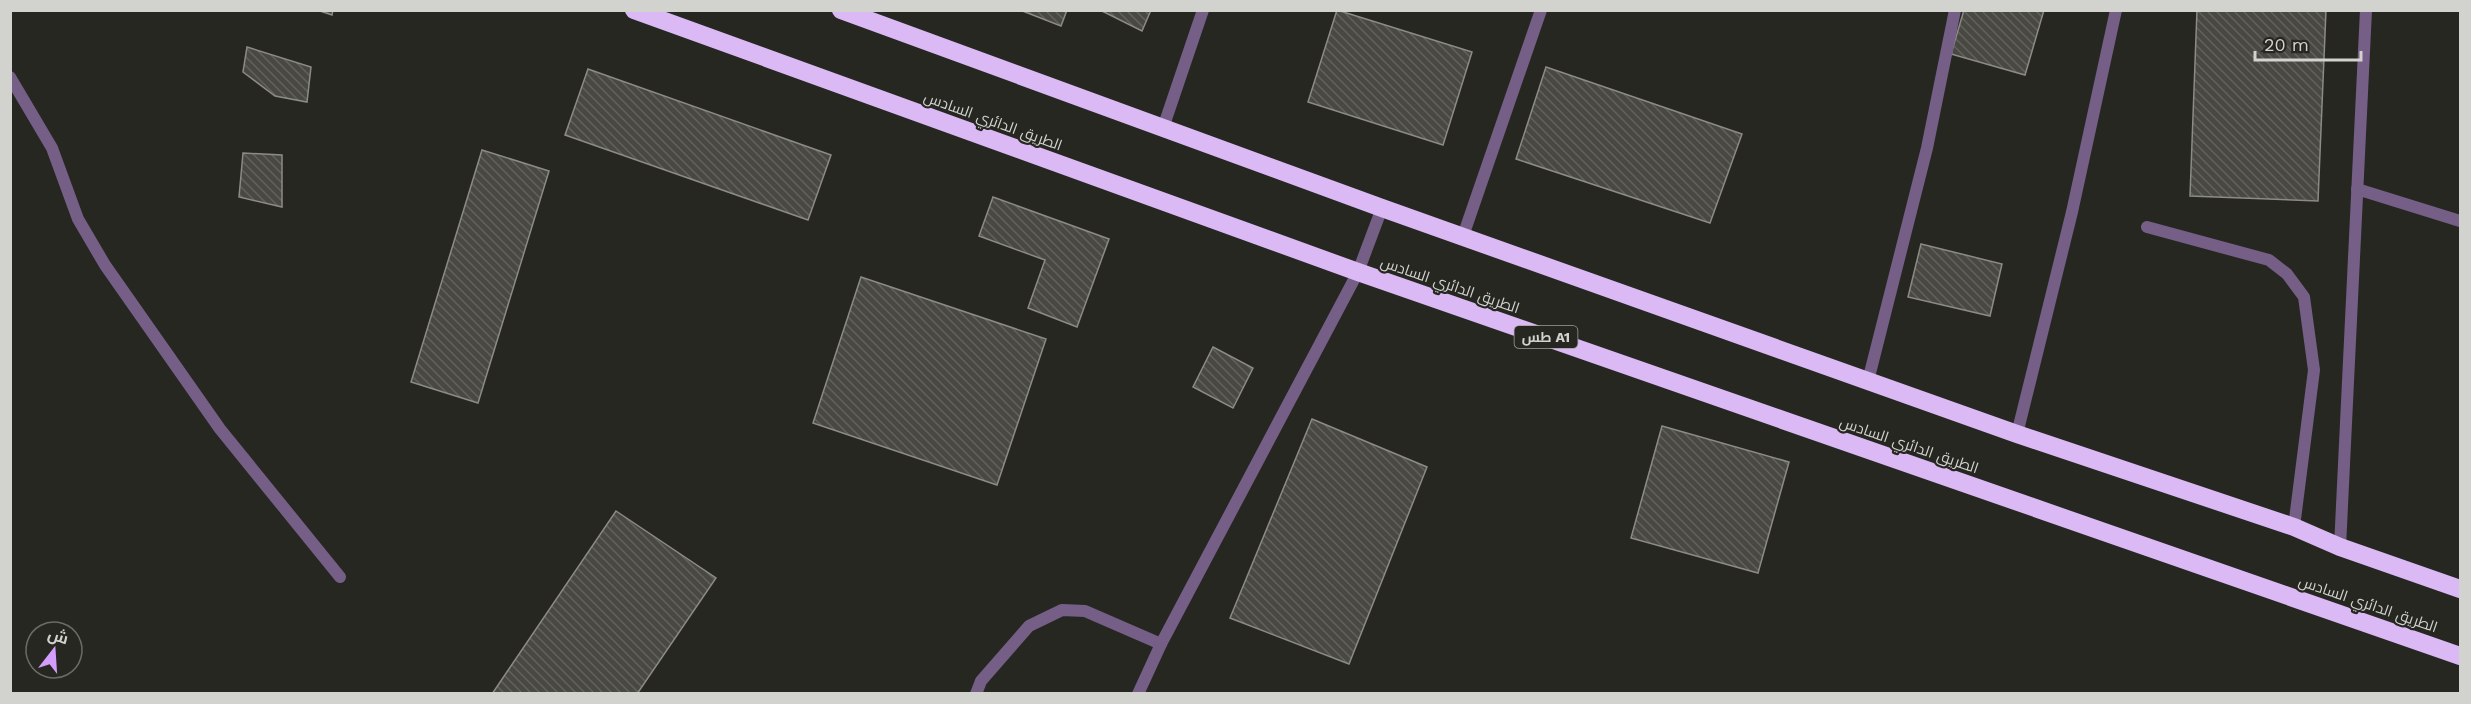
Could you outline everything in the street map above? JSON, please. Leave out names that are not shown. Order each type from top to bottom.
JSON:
[{"type":"highway","name":"الطريق الدائري السادس","points":[[634,10],[1358,272],[2460,656]]},
{"type":"highway","points":[[841,10],[1382,208],[2017,434],[2294,527],[2340,547],[2460,588]]},
{"type":"street","points":[[1163,128],[1203,10]]},
{"type":"street","points":[[1463,236],[1541,10]]},
{"type":"street","points":[[1868,381],[1928,148],[1955,10]]},
{"type":"street","points":[[2017,434],[2072,212],[2116,10]]},
{"type":"street","points":[[2340,547],[2366,10]]},
{"type":"street","points":[[10,77],[52,148],[78,219],[105,265],[220,429],[340,577]]},
{"type":"street","points":[[2357,189],[2460,221]]},
{"type":"street","points":[[1138,693],[1161,644],[1358,272],[1382,208]]},
{"type":"street","points":[[2147,227],[2269,260],[2287,274],[2304,297],[2314,370],[2294,527]]},
{"type":"street","points":[[976,693],[981,681],[1029,626],[1062,610],[1085,610],[1161,644]]},
{"type":"building","points":[[317,10],[333,10],[332,15]]},
{"type":"building","points":[[1020,10],[1067,10],[1061,26]]},
{"type":"building","points":[[1100,10],[1151,10],[1142,31]]},
{"type":"building","points":[[1337,10],[1472,52],[1443,145],[1308,102]]},
{"type":"building","points":[[1964,10],[2044,10],[2025,75],[1951,54]]},
{"type":"building","points":[[2197,10],[2326,10],[2318,201],[2190,196]]},
{"type":"building","points":[[247,47],[311,67],[307,102],[275,96],[243,72]]},
{"type":"building","points":[[1546,67],[1742,134],[1710,223],[1516,159]]},
{"type":"building","points":[[588,69],[831,155],[808,220],[565,135]]},
{"type":"building","points":[[482,150],[549,171],[478,403],[411,382]]},
{"type":"building","points":[[243,153],[282,155],[282,207],[239,197]]},
{"type":"building","points":[[993,197],[1109,239],[1077,327],[1028,308],[1045,260],[979,236]]},
{"type":"building","points":[[1921,244],[2002,264],[1990,316],[1908,297]]},
{"type":"building","points":[[861,277],[1046,339],[997,485],[813,423]]},
{"type":"building","points":[[1213,347],[1253,368],[1233,408],[1193,387]]},
{"type":"building","points":[[1312,419],[1427,467],[1349,664],[1230,618]]},
{"type":"building","points":[[1662,426],[1789,462],[1758,573],[1631,538]]},
{"type":"building","points":[[616,511],[716,578],[637,694],[492,694]]}]
